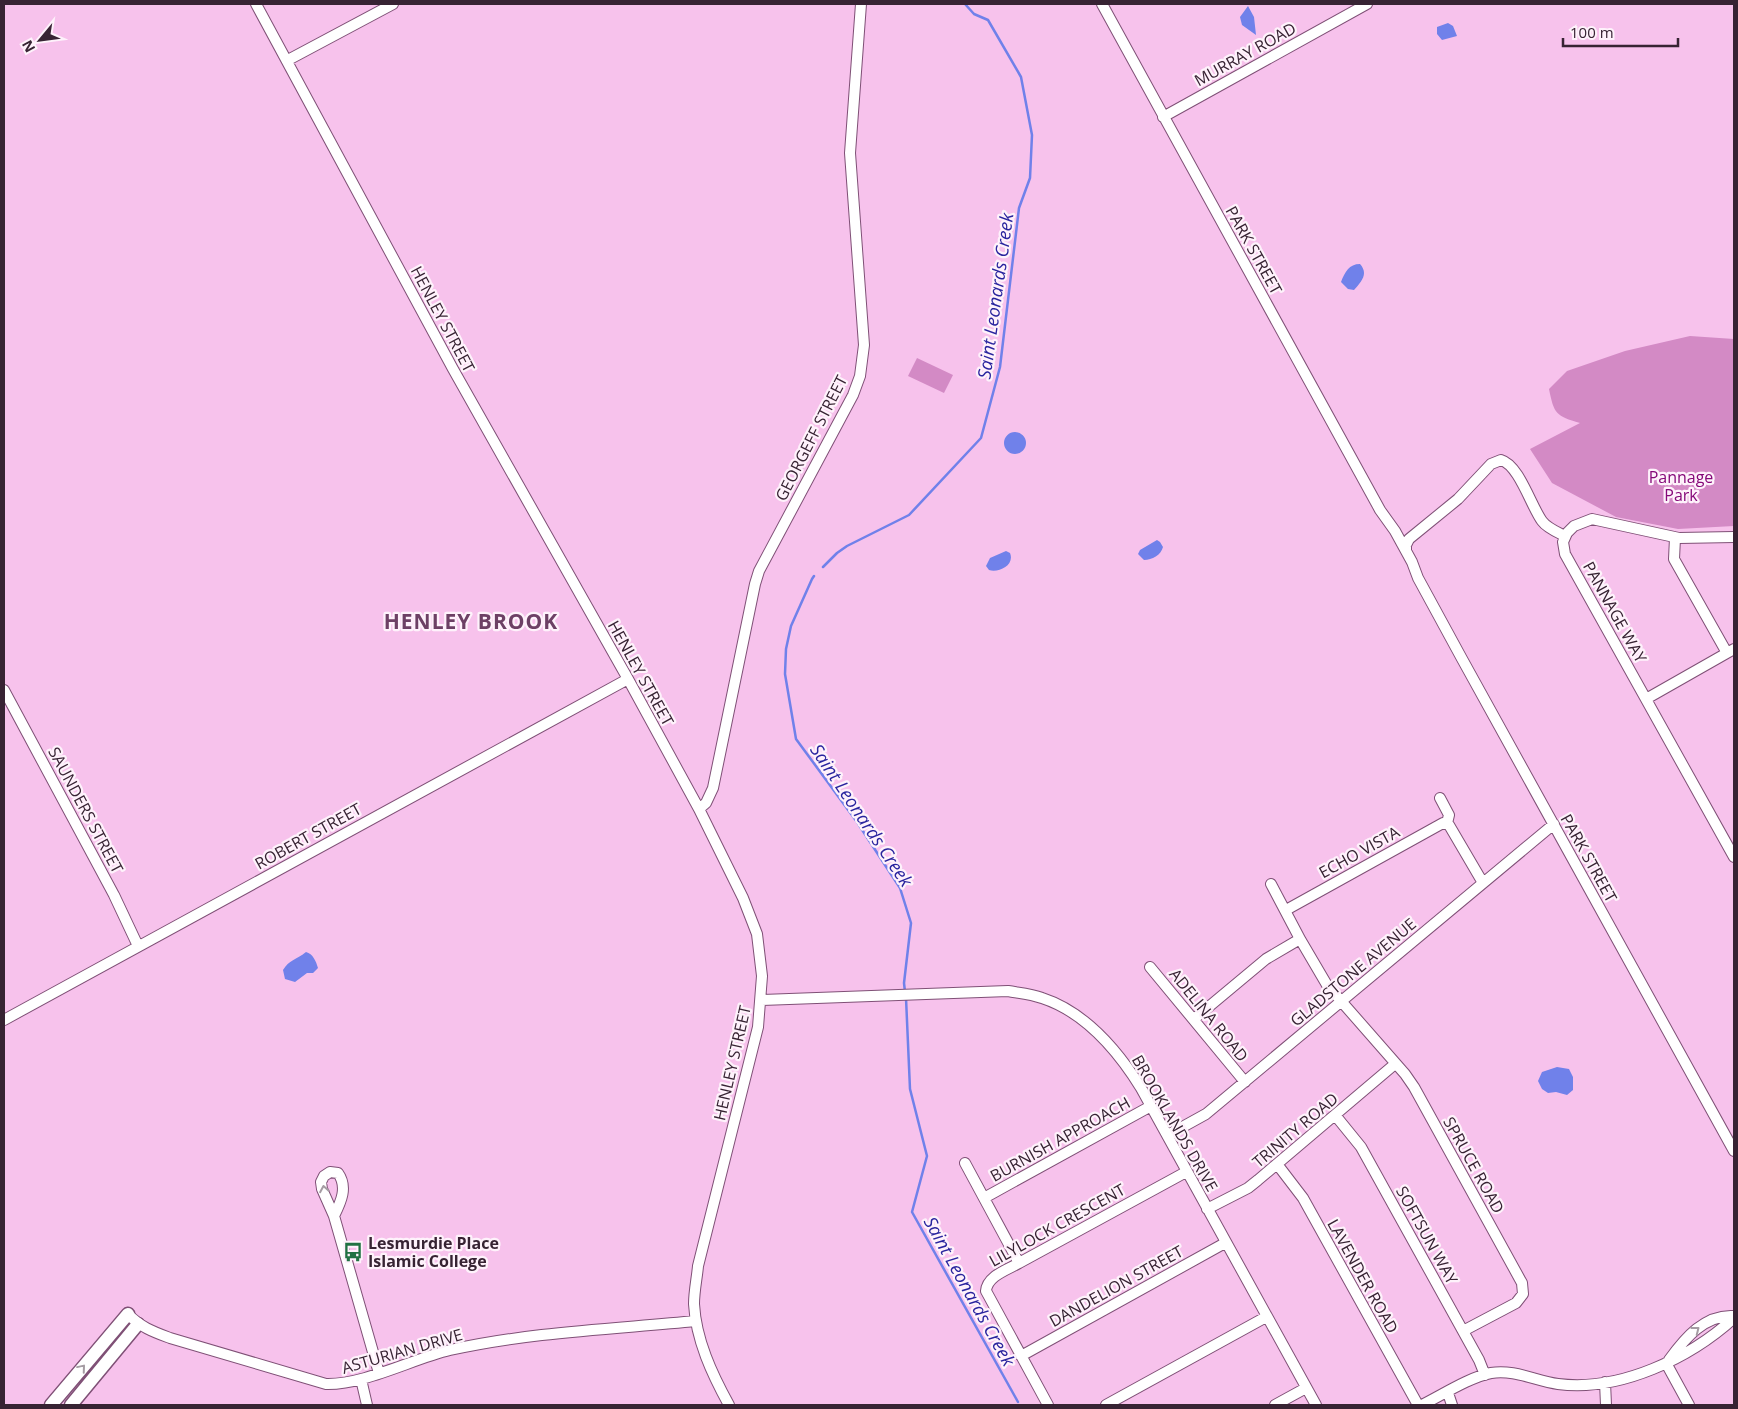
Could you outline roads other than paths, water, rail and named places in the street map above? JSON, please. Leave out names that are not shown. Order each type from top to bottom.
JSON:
[{"type":"main road","points":[[51,1405],[128,1314]]},
{"type":"main road","points":[[71,1405],[138,1324]]},
{"type":"street","name":"HENLEY STREET","points":[[256,4],[288,60],[453,369],[628,678],[699,809],[743,898],[757,934],[762,976],[758,1027],[698,1266],[694,1302],[696,1321],[714,1378],[729,1405]]},
{"type":"street","points":[[288,60],[393,4]]},
{"type":"street","name":"GEORGEFF STREET","points":[[699,809],[706,803],[714,788],[759,571],[853,395],[860,376],[864,344],[850,153],[861,4]]},
{"type":"street","name":"PARK STREET","points":[[1102,4],[1380,510],[1398,548],[1418,578]]},
{"type":"street","name":"MURRAY ROAD","points":[[1163,116],[1367,4]]},
{"type":"street","points":[[1406,551],[1406,545],[1410,539],[1458,499],[1491,464],[1501,460],[1509,464],[1516,473],[1543,522],[1565,536],[1574,526],[1592,519],[1675,538],[1734,537]]},
{"type":"street","name":"PARK STREET","points":[[1380,510],[1395,531],[1418,578],[1734,1151]]},
{"type":"street","name":"PANNAGE WAY","points":[[1565,536],[1563,542],[1565,554],[1734,856]]},
{"type":"street","points":[[1646,699],[1731,651],[1674,559],[1675,538]]},
{"type":"street","name":"ROBERT STREET","points":[[4,1020],[628,678]]},
{"type":"street","name":"SAUNDERS STREET","points":[[4,690],[114,895],[138,946]]},
{"type":"street","points":[[1440,798],[1449,815],[1447,823],[1483,883]]},
{"type":"street","name":"ECHO VISTA","points":[[1286,910],[1443,823],[1447,823]]},
{"type":"street","name":"GLADSTONE AVENUE","points":[[1168,1135],[1206,1114],[1554,824]]},
{"type":"street","name":"SPRUCE ROAD","points":[[1271,884],[1327,985],[1414,1087],[1522,1283],[1523,1294],[1516,1303],[1463,1331]]},
{"type":"street","points":[[1194,1019],[1266,958],[1300,939]]},
{"type":"street","name":"ADELINA ROAD","points":[[1150,967],[1244,1082]]},
{"type":"street","name":"BROOKLANDS DRIVE","points":[[761,1000],[1008,991],[1042,998],[1068,1010],[1093,1028],[1127,1066],[1151,1106],[1316,1405]]},
{"type":"street","name":"TRINITY ROAD","points":[[1207,1209],[1248,1188],[1395,1064]]},
{"type":"street","name":"BURNISH APPROACH","points":[[984,1198],[1151,1106]]},
{"type":"street","name":"SOFTSUN WAY","points":[[1335,1115],[1361,1148],[1480,1360],[1485,1374]]},
{"type":"street","points":[[964,1163],[1019,1263]]},
{"type":"street","name":"LAVENDER ROAD","points":[[1277,1164],[1303,1198],[1418,1405]]},
{"type":"street","name":"LILYLOCK CRESCENT","points":[[1048,1405],[986,1292],[986,1285],[989,1281],[1019,1263],[1186,1172]]},
{"type":"street","points":[[334,1216],[380,1373]]},
{"type":"street","name":"DANDELION STREET","points":[[1021,1356],[1226,1243]]},
{"type":"street","name":"ASTURIAN DRIVE","points":[[128,1314],[138,1324],[170,1338],[326,1384],[338,1384],[361,1379],[448,1350],[512,1338],[696,1321]]},
{"type":"street","points":[[1667,1362],[1681,1343],[1697,1327],[1725,1316],[1734,1317]]},
{"type":"street","points":[[1106,1405],[1266,1317]]},
{"type":"street","points":[[1422,1405],[1485,1374],[1504,1372],[1557,1384],[1570,1385],[1626,1379],[1699,1346],[1718,1333],[1734,1317]]},
{"type":"street","points":[[1667,1362],[1689,1405]]},
{"type":"street","points":[[361,1379],[367,1405]]},
{"type":"street","points":[[1605,1382],[1606,1405]]},
{"type":"street","points":[[1275,1405],[1306,1388]]},
{"type":"street","points":[[1448,1393],[1452,1405]]},
{"type":"water","points":[[1248,6],[1254,17],[1256,35],[1242,25],[1240,17]]},
{"type":"water","points":[[1448,23],[1453,26],[1457,36],[1442,40],[1437,34],[1437,27]]},
{"type":"water","points":[[1360,264],[1364,271],[1363,278],[1354,290],[1348,289],[1341,282],[1344,275],[1350,267]]},
{"type":"water","points":[[1015,432],[1023,435],[1026,443],[1023,451],[1015,454],[1007,451],[1004,443],[1007,435]]},
{"type":"water","points":[[1157,540],[1163,547],[1160,552],[1153,558],[1144,560],[1138,554],[1140,550]]},
{"type":"water","points":[[1006,551],[1010,553],[1011,557],[1008,564],[1001,569],[989,570],[986,566],[990,558]]},
{"type":"water","points":[[306,952],[314,958],[318,968],[313,973],[307,973],[295,982],[285,979],[283,970],[285,967]]},
{"type":"water","points":[[1557,1067],[1569,1069],[1573,1077],[1573,1090],[1567,1095],[1556,1092],[1548,1093],[1542,1089],[1538,1081],[1542,1072]]},
{"type":"waterway","name":"Saint Leonards Creek","points":[[823,567],[847,546],[909,515],[981,438],[1000,367],[1019,208],[1030,178],[1032,135],[1021,77],[988,20],[974,14],[965,4]]},
{"type":"waterway","name":"Saint Leonards Creek","points":[[814,576],[791,626],[786,649],[785,674],[796,739],[857,822],[900,888],[911,923],[904,983],[905,992]]},
{"type":"waterway","name":"Saint Leonards Creek","points":[[906,998],[910,1089],[927,1156],[912,1212],[1018,1402]]},
{"type":"place","name":"Lesmurdie Place Islamic College","points":[[353,1252]]},
{"type":"district","name":"HENLEY BROOK","points":[[471,621]]},
{"type":"park label","name":"Pannage Park","points":[[1681,486]]}]
